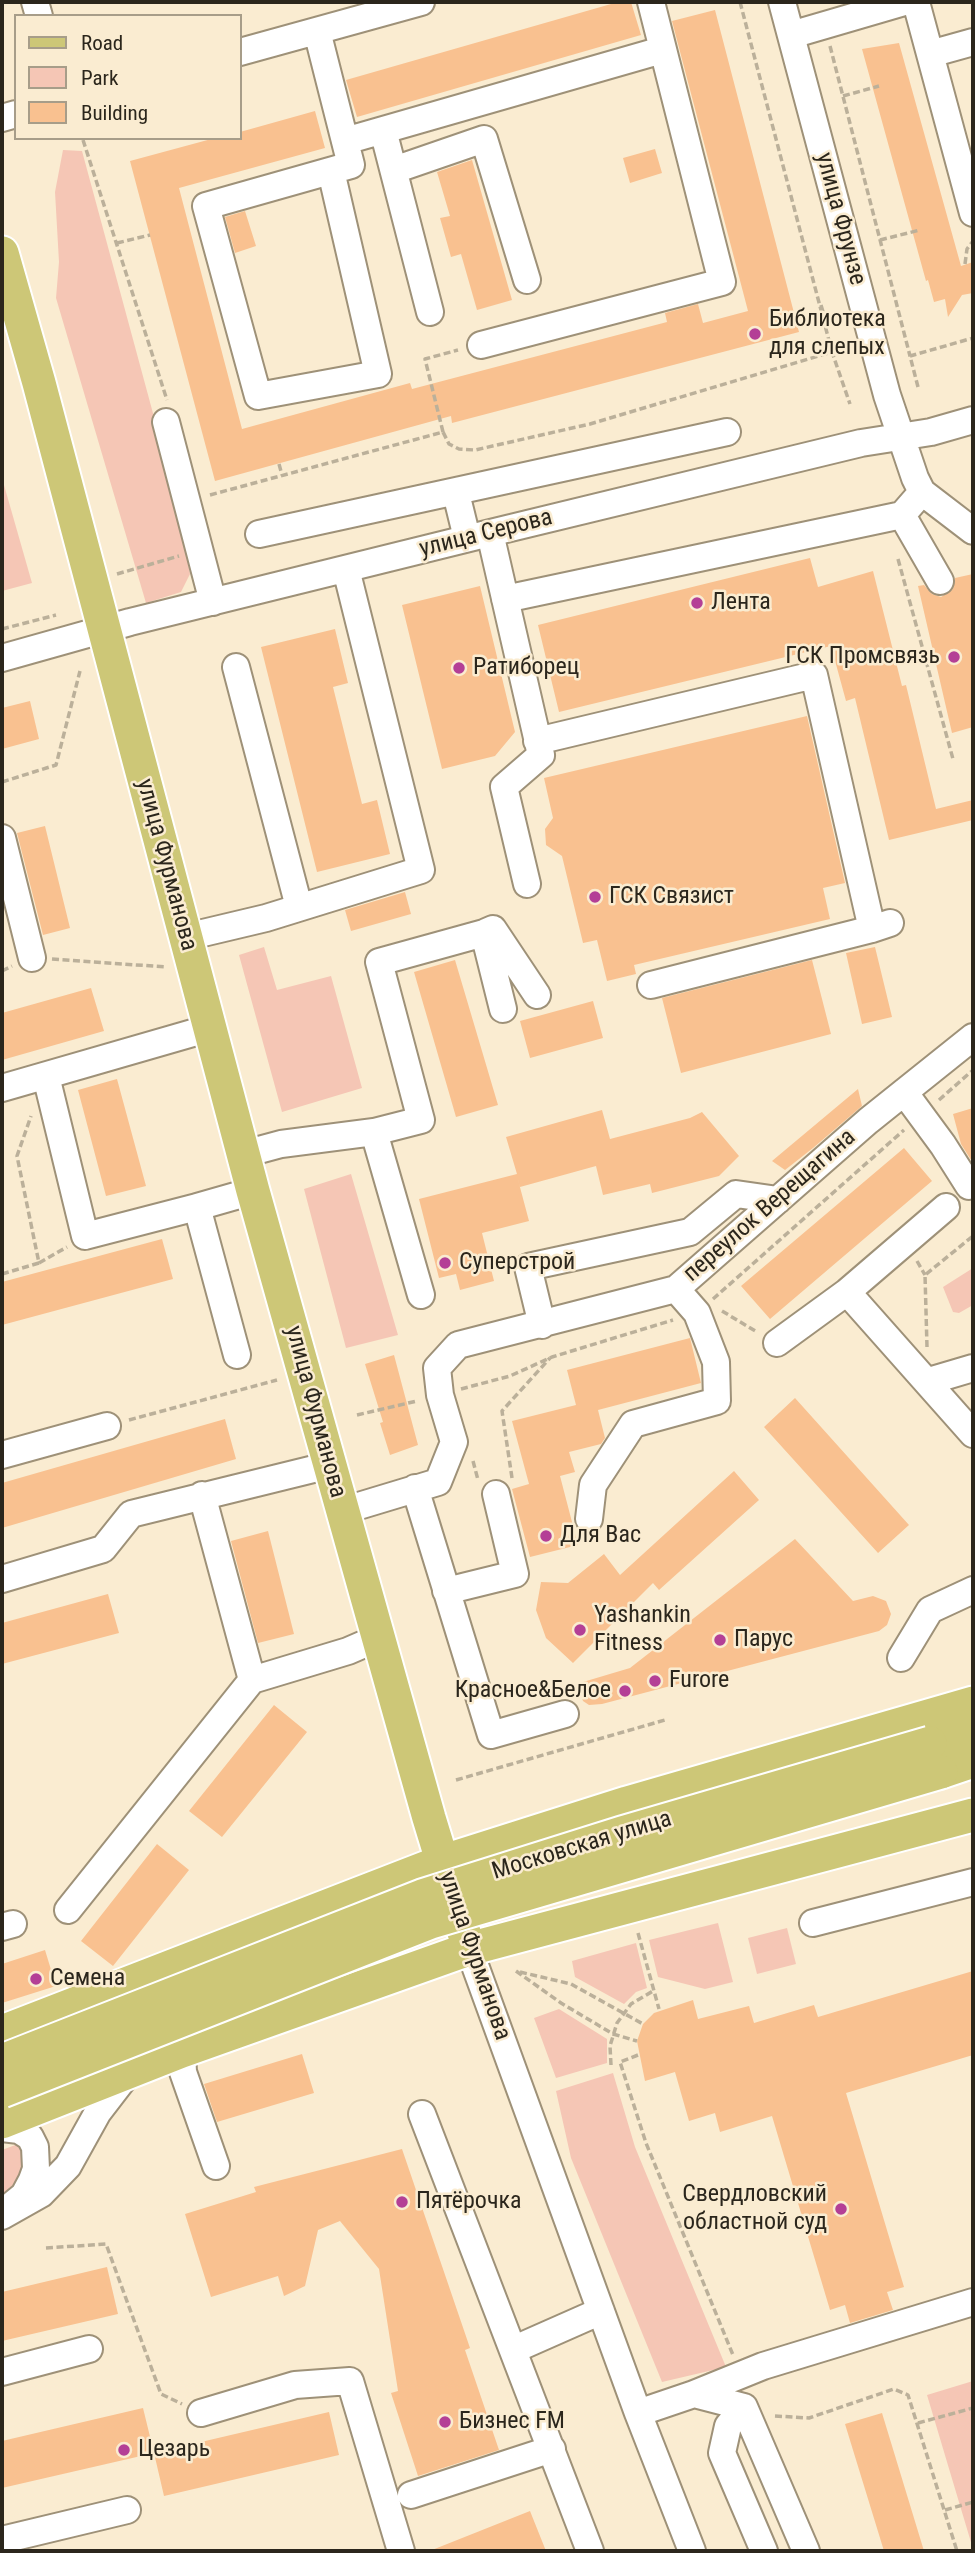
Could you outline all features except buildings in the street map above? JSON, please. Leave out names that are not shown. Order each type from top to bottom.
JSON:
[{"type":"main road","name":"улица Фурманова","points":[[2,253],[39,383],[253,1191],[441,1862],[470,1949]]},
{"type":"main road","points":[[2,2032],[441,1862],[627,1803],[973,1703]]},
{"type":"main road","name":"Московская улица","points":[[2,2091],[431,1922],[935,1757],[973,1730]]},
{"type":"main road","name":"Московская улица","points":[[2,2061],[422,1896],[622,1833],[935,1757],[973,1761]]},
{"type":"main road","points":[[2,2122],[182,2051],[470,1949],[973,1815]]},
{"type":"street","points":[[242,51],[421,2]]},
{"type":"street","points":[[481,345],[722,282],[652,2]]},
{"type":"street","name":"улица Фрунзе","points":[[782,2],[901,436],[922,492]]},
{"type":"street","points":[[791,35],[904,2]]},
{"type":"street","points":[[916,2],[973,213]]},
{"type":"street","points":[[317,31],[351,165],[206,206],[258,396],[378,374],[331,171]]},
{"type":"street","points":[[930,54],[973,42]]},
{"type":"street","points":[[345,141],[662,50]]},
{"type":"street","points":[[383,131],[430,312]]},
{"type":"street","points":[[394,170],[484,139],[527,280]]},
{"type":"street","points":[[168,415],[213,602]]},
{"type":"street","name":"улица Серова","points":[[2,658],[478,536],[973,421]]},
{"type":"street","points":[[259,534],[727,432]]},
{"type":"street","points":[[505,599],[902,515],[922,492],[973,531]]},
{"type":"street","points":[[456,493],[505,599],[541,755],[504,786],[527,884]]},
{"type":"street","points":[[902,515],[940,581]]},
{"type":"street","points":[[186,937],[299,907],[421,870],[346,569]]},
{"type":"street","points":[[236,667],[299,907]]},
{"type":"street","points":[[537,741],[814,675],[881,926],[651,985]]},
{"type":"street","points":[[2,838],[32,958]]},
{"type":"street","points":[[244,1154],[281,1144],[374,1132],[421,1120],[379,962],[493,929],[537,995]]},
{"type":"street","points":[[484,933],[503,1009]]},
{"type":"street","points":[[2,1088],[210,1028]]},
{"type":"street","name":"переулок Верещагина","points":[[342,1511],[438,1482],[454,1442],[440,1395],[437,1368],[458,1345],[676,1289],[904,1092],[973,1037]]},
{"type":"street","points":[[46,1076],[85,1236],[253,1191]]},
{"type":"street","points":[[904,1092],[943,1144],[969,1186],[973,1185]]},
{"type":"street","points":[[374,1132],[421,1295]]},
{"type":"street","points":[[542,1325],[528,1267],[690,1232],[736,1194],[778,1200]]},
{"type":"street","points":[[197,1206],[237,1355]]},
{"type":"street","points":[[778,1343],[848,1292],[946,1207]]},
{"type":"street","points":[[589,1519],[593,1485],[633,1423],[717,1401],[716,1362],[697,1313],[676,1289]]},
{"type":"street","points":[[848,1292],[973,1434]]},
{"type":"street","points":[[929,1381],[973,1368]]},
{"type":"street","points":[[2,1455],[107,1426]]},
{"type":"street","points":[[2,1579],[103,1549],[131,1514],[330,1465]]},
{"type":"street","points":[[415,1488],[491,1735],[565,1714]]},
{"type":"street","points":[[446,1591],[515,1574],[496,1494]]},
{"type":"street","points":[[202,1495],[252,1681]]},
{"type":"street","points":[[901,1658],[930,1610],[973,1590]]},
{"type":"street","points":[[68,1910],[252,1681],[348,1651],[378,1638]]},
{"type":"street","points":[[813,1923],[973,1882]]},
{"type":"street","name":"улица Фурманова","points":[[470,1949],[638,2413],[692,2551]]},
{"type":"street","points":[[182,2051],[183,2072],[216,2166]]},
{"type":"street","points":[[2,2215],[41,2194],[68,2166],[98,2112],[128,2073]]},
{"type":"street","points":[[422,2114],[515,2349],[590,2551]]},
{"type":"street","points":[[2,2128],[19,2130],[30,2137],[36,2158],[32,2180],[24,2195],[2,2215]]},
{"type":"street","points":[[638,2413],[741,2375],[973,2302]]},
{"type":"street","points":[[515,2349],[601,2311]]},
{"type":"street","points":[[2,2372],[89,2349]]},
{"type":"street","points":[[201,2413],[295,2385],[350,2381],[401,2551]]},
{"type":"street","points":[[694,2393],[744,2407]]},
{"type":"street","points":[[744,2407],[728,2426],[722,2453],[764,2551]]},
{"type":"street","points":[[744,2407],[806,2551]]},
{"type":"street","points":[[411,2495],[552,2449]]},
{"type":"street","points":[[2,2540],[127,2510]]},
{"type":"path","points":[[740,2],[832,352],[850,404]]},
{"type":"path","points":[[825,25],[918,387]]},
{"type":"path","points":[[843,96],[879,86]]},
{"type":"path","points":[[83,140],[168,415]]},
{"type":"path","points":[[880,240],[919,230]]},
{"type":"path","points":[[117,243],[150,235]]},
{"type":"path","points":[[965,264],[967,250],[973,241]]},
{"type":"path","points":[[910,356],[973,338]]},
{"type":"path","points":[[481,345],[425,359],[443,432],[449,444],[458,449],[475,450],[590,424],[832,352]]},
{"type":"path","points":[[198,498],[443,432]]},
{"type":"path","points":[[279,464],[282,475]]},
{"type":"path","points":[[117,573],[200,551]]},
{"type":"path","points":[[898,559],[953,759]]},
{"type":"path","points":[[2,629],[56,615]]},
{"type":"path","points":[[2,782],[56,765],[79,671]]},
{"type":"path","points":[[2,971],[32,958],[166,967]]},
{"type":"path","points":[[934,1104],[973,1070]]},
{"type":"path","points":[[39,1263],[17,1156],[46,1076]]},
{"type":"path","points":[[2,1274],[39,1263],[85,1236]]},
{"type":"path","points":[[929,1381],[925,1275],[973,1236]]},
{"type":"path","points":[[720,1310],[778,1343]]},
{"type":"path","points":[[496,1494],[512,1478],[502,1411],[552,1357]]},
{"type":"path","points":[[107,1426],[278,1380]]},
{"type":"path","points":[[357,1415],[440,1395]]},
{"type":"path","points":[[456,1780],[665,1720]]},
{"type":"path","points":[[638,1933],[659,2010]]},
{"type":"path","points":[[637,2041],[613,2034],[516,1971],[571,1984],[643,2024]]},
{"type":"path","points":[[611,2065],[613,2034],[623,2013],[636,2000],[653,1991]]},
{"type":"path","points":[[638,2055],[620,2062],[646,2143],[741,2375]]},
{"type":"path","points":[[46,2248],[106,2245],[161,2394],[201,2413]]},
{"type":"path","points":[[780,2416],[809,2418],[894,2389],[908,2395],[957,2551]]},
{"type":"path","points":[[918,2423],[973,2408]]},
{"type":"path","points":[[945,2510],[973,2502]]},
{"type":"green space","points":[[63,150],[82,151],[180,513],[190,574],[181,592],[146,603],[56,298],[59,262],[55,192]]},
{"type":"green space","points":[[2,478],[32,583],[2,591]]},
{"type":"green space","points":[[264,947],[277,990],[331,976],[362,1088],[282,1112],[239,955]]},
{"type":"green space","points":[[351,1174],[398,1335],[346,1348],[304,1189]]},
{"type":"green space","points":[[973,1268],[973,1305],[959,1313],[953,1312],[943,1287]]},
{"type":"green space","points":[[718,1923],[733,1982],[705,1989],[658,1977],[649,1940]]},
{"type":"green space","points":[[787,1928],[796,1964],[757,1974],[748,1938]]},
{"type":"green space","points":[[636,1943],[647,1988],[636,1992],[624,2004],[575,1977],[572,1961]]},
{"type":"green space","points":[[559,2009],[607,2039],[607,2063],[556,2078],[534,2018]]},
{"type":"green space","points":[[613,2073],[635,2147],[726,2367],[662,2382],[571,2158],[556,2091]]},
{"type":"green space","points":[[18,2144],[24,2156],[25,2180],[2,2201],[2,2150]]},
{"type":"green space","points":[[973,2381],[973,2549],[927,2395]]},
{"type":"place","name":"Библиотека для слепых","points":[[755,334]]},
{"type":"place","name":"Лента","points":[[697,603]]},
{"type":"place","name":"ГСК Промсвязь","points":[[954,657]]},
{"type":"place","name":"Ратиборец","points":[[459,668]]},
{"type":"place","name":"ГСК Связист","points":[[595,897]]},
{"type":"place","name":"Суперстрой","points":[[445,1263]]},
{"type":"place","name":"Для Вас","points":[[546,1536]]},
{"type":"place","name":"Yashankin Fitness","points":[[580,1630]]},
{"type":"place","name":"Парус","points":[[720,1640]]},
{"type":"place","name":"Furore","points":[[655,1681]]},
{"type":"place","name":"Красное&Белое","points":[[625,1691]]},
{"type":"place","name":"Семена","points":[[36,1979]]},
{"type":"place","name":"Пятёрочка","points":[[402,2202]]},
{"type":"place","name":"Свердловский областной суд","points":[[841,2209]]},
{"type":"place","name":"Бизнес FM","points":[[445,2422]]},
{"type":"place","name":"Цезарь","points":[[124,2450]]}]
